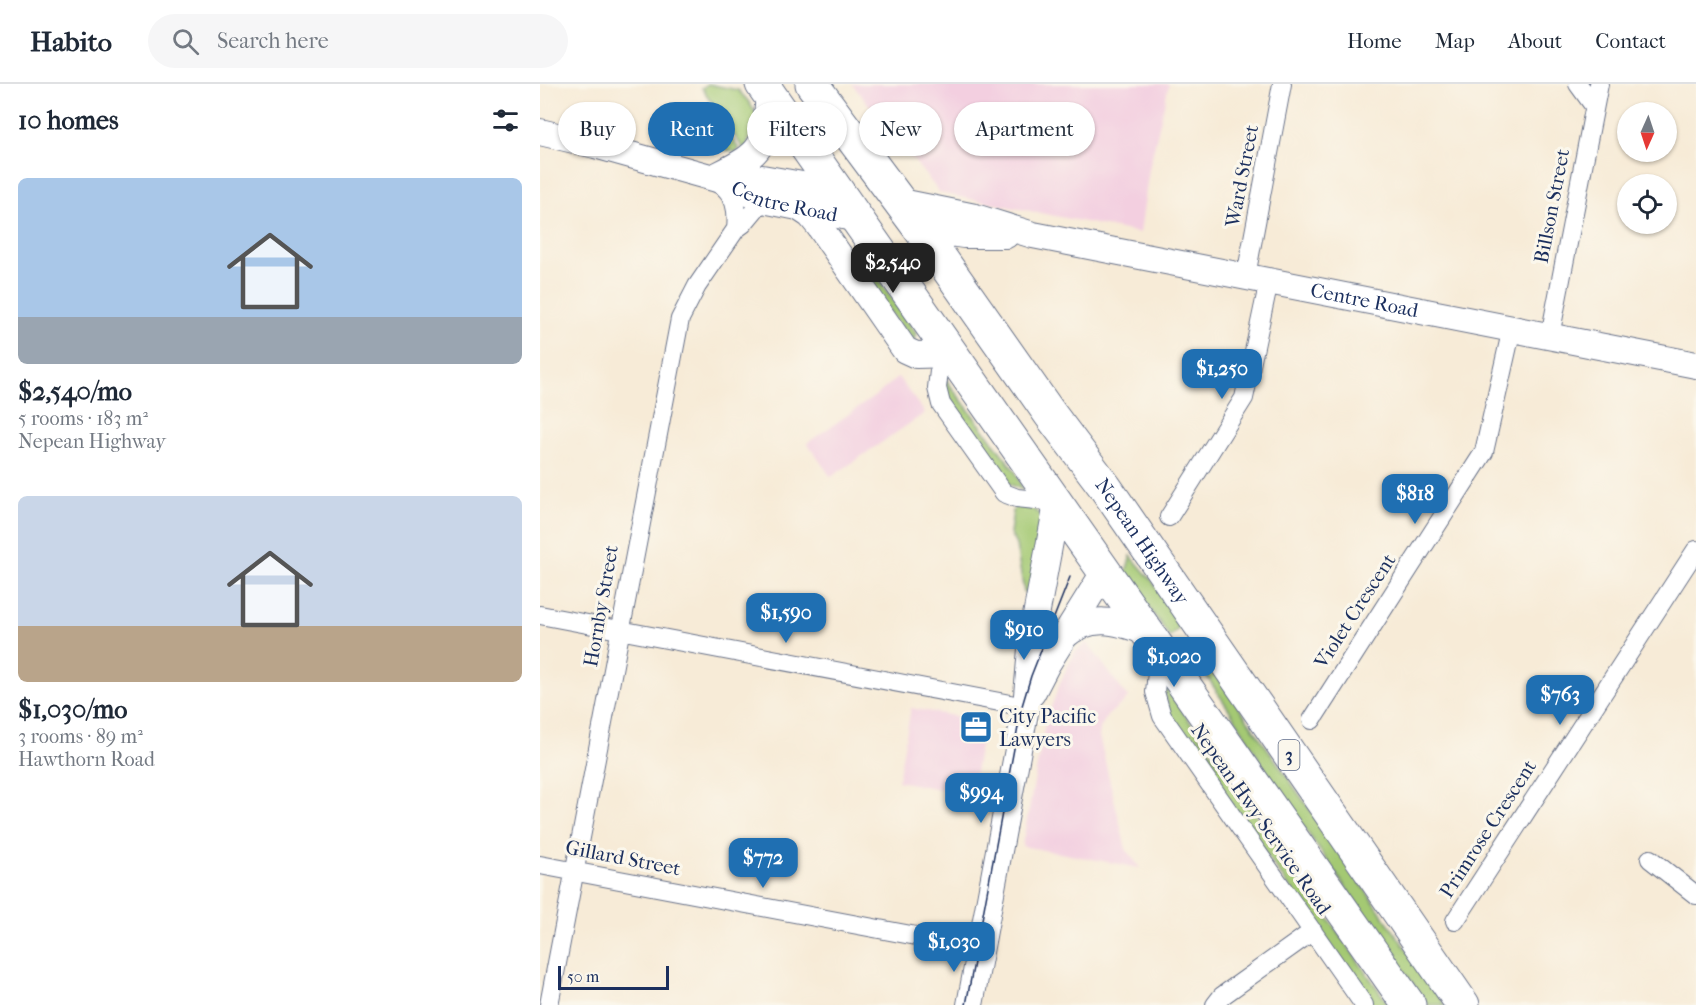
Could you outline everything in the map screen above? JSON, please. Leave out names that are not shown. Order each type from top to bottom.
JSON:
[{"type":"highway","name":"Nepean Highway","points":[[812,84],[901,202],[1116,504],[1463,1005]]},
{"type":"highway","name":"3","points":[[765,88],[1409,1005]]},
{"type":"highway","name":"Centre Road","points":[[837,191],[901,202]]},
{"type":"highway","name":"Centre Road","points":[[858,219],[920,229]]},
{"type":"highway","points":[[1105,572],[1115,548],[1116,504]]},
{"type":"highway","points":[[1186,686],[1182,638],[1188,633],[1204,630]]},
{"type":"main road","points":[[712,178],[746,160],[758,150],[765,128],[765,88]]},
{"type":"main road","name":"Centre Road","points":[[540,132],[712,178],[763,200],[858,219]]},
{"type":"main road","name":"Centre Road","points":[[712,178],[762,178],[837,191]]},
{"type":"main road","name":"Centre Road","points":[[901,202],[975,217],[1033,235],[1696,365]]},
{"type":"main road","points":[[801,209],[810,215],[819,226],[907,352],[920,355],[952,355]]},
{"type":"main road","name":"Centre Road","points":[[920,229],[964,235],[1033,235]]},
{"type":"main road","points":[[970,1005],[1026,707],[1032,637],[1056,503]]},
{"type":"main road","points":[[1026,707],[1047,664],[1105,572]]},
{"type":"main road","points":[[1063,637],[1084,624],[1105,620],[1121,622],[1153,640]]},
{"type":"street","name":"Ward Street","points":[[1169,517],[1244,398],[1282,84]]},
{"type":"street","points":[[1578,84],[1594,106]]},
{"type":"street","name":"Billson Street","points":[[1550,336],[1599,84]]},
{"type":"street","points":[[712,178],[724,187],[733,199],[736,229]]},
{"type":"street","name":"Hornby Street","points":[[549,1005],[680,319],[697,286],[736,229],[763,200]]},
{"type":"street","name":"Violet Crescent","points":[[1312,720],[1484,452],[1512,328]]},
{"type":"street","name":"Primrose Crescent","points":[[1455,921],[1696,550]]},
{"type":"street","points":[[540,615],[1026,707]]},
{"type":"street","name":"Nepean Hwy Service Road","points":[[1153,640],[1155,692],[1162,716],[1364,1005]]},
{"type":"street","points":[[1650,859],[1696,895]]},
{"type":"street","name":"Gillard Street","points":[[540,865],[980,948]]},
{"type":"street","points":[[1215,1005],[1222,996],[1313,931]]},
{"type":"shaded area","points":[[852,84],[1169,84],[1149,169],[1140,233],[940,193],[910,156],[942,156],[942,102],[867,102]]},
{"type":"shaded area","points":[[898,377],[925,413],[831,477],[807,443],[878,394]]},
{"type":"shaded area","points":[[1087,642],[1128,698],[1107,716],[1099,736],[1126,849],[1140,868],[1022,846],[1045,724],[1074,653]]},
{"type":"shaded area","points":[[911,708],[986,722],[971,795],[898,781]]},
{"type":"green space","points":[[708,84],[738,90],[748,101],[745,151],[735,136],[735,102],[712,102],[702,88]]},
{"type":"green space","points":[[863,257],[916,333],[914,341],[896,321],[853,260]]},
{"type":"green space","points":[[943,376],[1015,471],[1023,490],[1009,484],[953,404]]},
{"type":"green space","points":[[1016,507],[1033,510],[1041,519],[1041,539],[1032,592],[1024,592],[1016,545],[1010,533],[1013,511]]},
{"type":"green space","points":[[1131,556],[1153,582],[1182,625],[1170,637],[1125,574]]},
{"type":"green space","points":[[1191,641],[1445,1005],[1428,1005],[1277,789],[1238,723],[1195,659],[1190,645]]},
{"type":"green space","points":[[1162,682],[1389,1005],[1373,1005],[1172,722]]},
{"type":"tram line","points":[[966,1005],[1022,706],[1031,676],[1070,577]]},
{"type":"place","name":"City Pacific Lawyers","points":[[976,727]]}]
